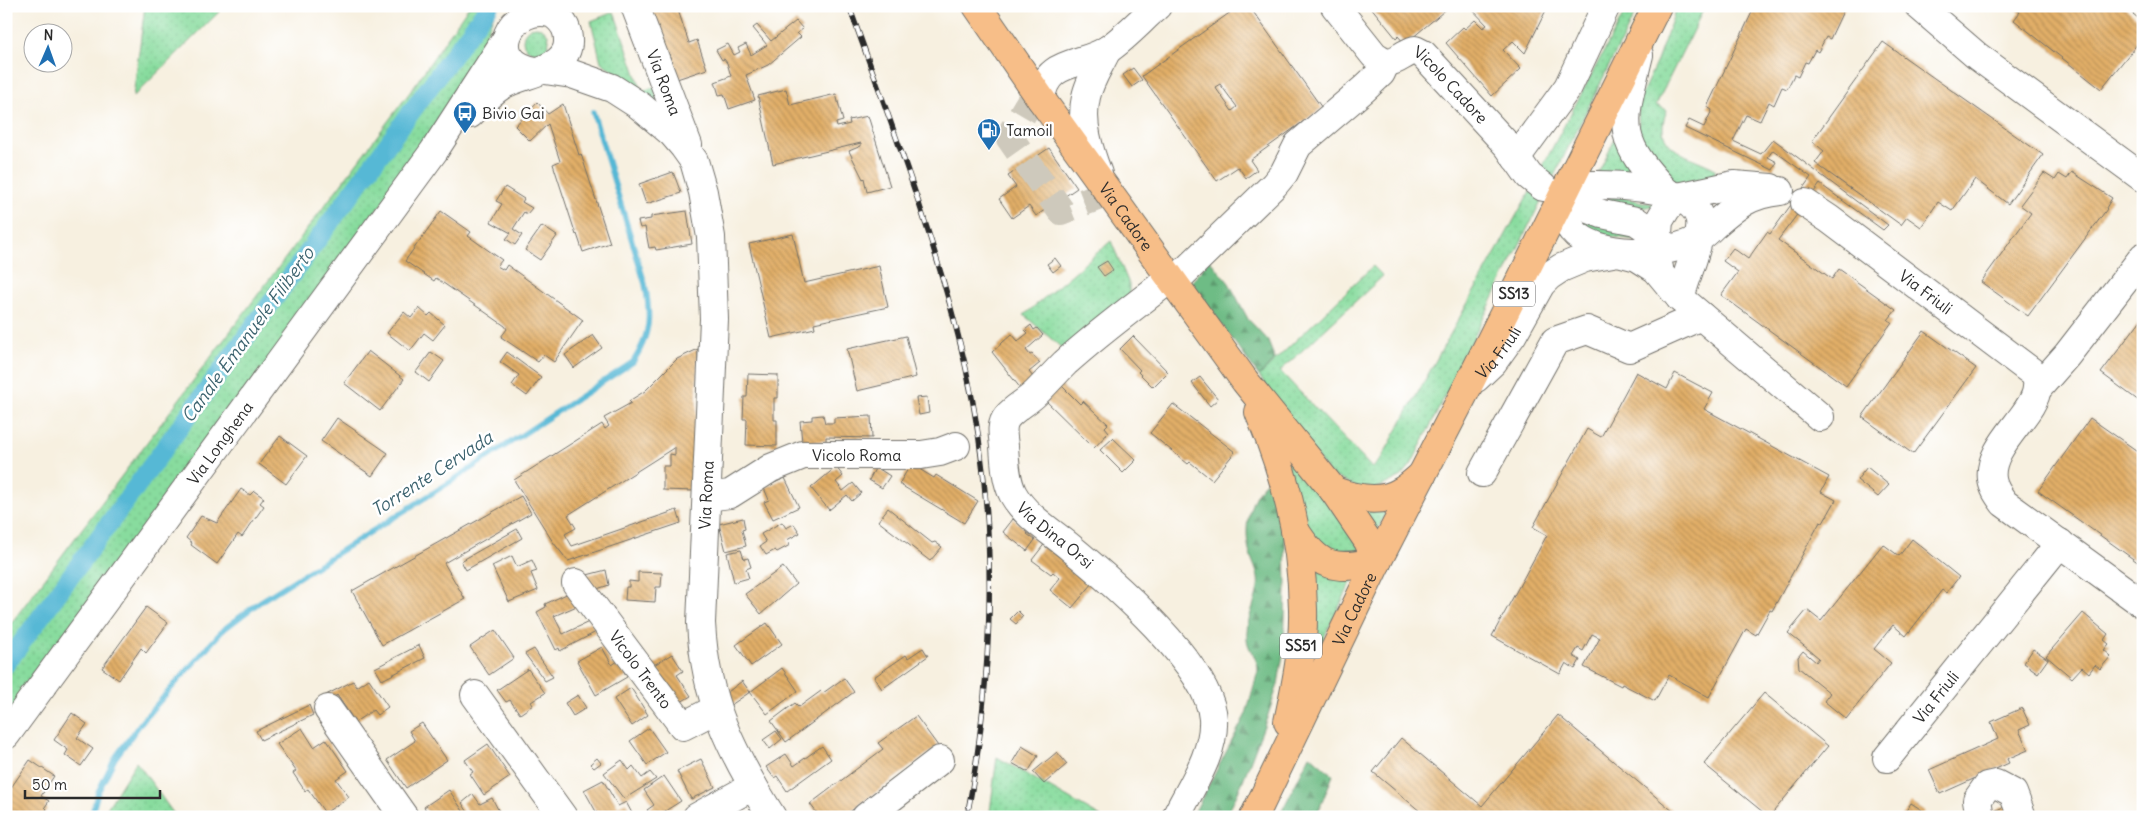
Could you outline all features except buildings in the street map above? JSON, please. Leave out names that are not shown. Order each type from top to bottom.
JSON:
[{"type":"main road","name":"Via Cadore","points":[[972,6],[1012,57]]},
{"type":"main road","name":"Via Cadore","points":[[977,6],[1042,100],[1245,381],[1334,491],[1368,541],[1377,562],[1254,817]]},
{"type":"main road","name":"Via Friuli","points":[[1377,562],[1424,474],[1657,6]]},
{"type":"main road","name":"Via Cadore","points":[[1245,381],[1274,446],[1294,528],[1302,583],[1302,634],[1298,671],[1280,763]]},
{"type":"main road","points":[[1334,491],[1364,499],[1382,497],[1399,493],[1424,474]]},
{"type":"main road","name":"Via Cadore","points":[[1294,528],[1306,547],[1329,565],[1357,566],[1377,562]]},
{"type":"street","name":"Via Roma","points":[[635,6],[694,161],[704,192],[711,237],[714,318],[701,623],[704,662],[716,709],[753,786],[772,817]]},
{"type":"street","points":[[1091,82],[1073,95],[1057,100],[1042,100],[1042,91],[1053,72],[1066,65],[1107,50],[1157,6]]},
{"type":"street","name":"Vicolo Cadore","points":[[1335,6],[1374,55],[1386,62],[1393,62],[1409,52],[1420,51],[1504,141],[1516,158]]},
{"type":"street","points":[[1606,6],[1568,87],[1516,158],[1529,176],[1602,214],[1636,221],[1658,243]]},
{"type":"street","points":[[1920,6],[1977,56],[2143,178]]},
{"type":"street","points":[[540,70],[527,69],[512,59],[507,51],[525,14],[557,16],[570,26]]},
{"type":"street","name":"Via Longhena","points":[[6,735],[434,151],[525,14]]},
{"type":"street","name":"Via Roma","points":[[570,26],[612,88]]},
{"type":"street","name":"Via Longhena","points":[[434,151],[493,91],[514,79],[554,66],[566,50],[570,26]]},
{"type":"street","name":"Via Friuli","points":[[1644,32],[1627,106],[1626,134],[1629,144],[1640,163],[1671,200]]},
{"type":"street","points":[[1099,178],[1091,154],[1085,124],[1086,95],[1107,50]]},
{"type":"street","points":[[1012,57],[1044,66],[1066,65]]},
{"type":"street","name":"Via Dina Orsi","points":[[1176,817],[1204,762],[1211,741],[1213,719],[1208,696],[1202,683],[1190,667],[1142,613],[1103,574],[1021,505],[1010,488],[1003,424],[1007,417],[1034,395],[1065,364],[1172,280],[1274,185],[1284,173],[1298,145],[1381,73],[1386,62]]},
{"type":"street","name":"Via Roma","points":[[540,70],[572,74],[612,88],[640,106],[672,133],[694,161]]},
{"type":"street","name":"Via Friuli","points":[[1618,252],[1599,248],[1573,232],[1566,221],[1563,195],[1626,185],[1671,200],[1734,185],[1768,186],[1794,197],[1830,219],[2036,375],[2038,388]]},
{"type":"street","name":"Via Friuli","points":[[1468,386],[1498,355],[1513,334],[1541,284],[1561,268],[1585,258],[1658,243],[1676,247],[1698,239],[1748,198],[1764,192],[1794,197]]},
{"type":"street","points":[[1624,218],[1671,200],[1695,208],[1699,215],[1701,226],[1698,239],[1672,288]]},
{"type":"street","points":[[1671,200],[1659,221],[1657,262],[1672,288]]},
{"type":"street","points":[[1618,252],[1647,262],[1701,316],[1820,417]]},
{"type":"street","points":[[2143,256],[2067,355],[2038,388],[2032,401],[2002,445],[1994,461],[1992,481],[2004,503],[2143,604]]},
{"type":"street","points":[[1482,473],[1555,341],[1587,330],[1630,348],[1701,316]]},
{"type":"street","name":"Vicolo Roma","points":[[706,497],[730,494],[772,468],[803,455],[921,455],[940,452],[956,446]]},
{"type":"street","name":"Via Friuli","points":[[1887,758],[2060,543]]},
{"type":"street","name":"Vicolo Trento","points":[[576,583],[683,726],[716,709]]},
{"type":"street","points":[[475,695],[563,817]]},
{"type":"street","points":[[328,709],[404,817]]},
{"type":"street","points":[[866,817],[940,760]]},
{"type":"street","points":[[1980,817],[1977,800],[1987,786],[1996,784],[2013,793],[2022,817]]},
{"type":"street","points":[[698,817],[753,786]]},
{"type":"green space","points":[[145,6],[225,6],[133,97]]},
{"type":"green space","points":[[469,6],[497,6],[484,46],[467,74],[471,78],[6,731],[6,630],[410,92]]},
{"type":"green space","points":[[1628,6],[1639,6],[1553,178],[1539,173]]},
{"type":"green space","points":[[1677,6],[1705,6],[1656,105],[1667,110],[1663,123],[1663,133],[1673,148],[1715,169],[1715,177],[1680,183],[1670,180],[1639,145],[1638,102],[1657,61]]},
{"type":"green space","points":[[614,12],[642,91],[655,87],[659,104],[601,62],[591,21]]},
{"type":"green space","points":[[536,27],[545,31],[549,40],[545,49],[536,53],[527,49],[523,40],[527,31]]},
{"type":"green space","points":[[1617,135],[1638,173],[1598,174]]},
{"type":"green space","points":[[1530,191],[1543,197],[1411,465],[1402,476],[1368,493],[1329,474],[1259,376],[1373,266],[1383,276],[1280,371],[1372,468],[1381,459]]},
{"type":"green space","points":[[1597,192],[1657,205],[1630,210],[1588,194]]},
{"type":"green space","points":[[1577,210],[1613,222],[1647,241],[1591,234],[1578,224]]},
{"type":"green space","points":[[1111,241],[1129,284],[1129,295],[1064,350],[1024,315]]},
{"type":"green space","points":[[1209,259],[1229,283],[1248,319],[1267,339],[1275,359],[1259,376],[1191,283]]},
{"type":"green space","points":[[1275,432],[1363,551],[1351,558],[1312,545]]},
{"type":"green space","points":[[1272,477],[1285,537],[1284,649],[1278,684],[1242,783],[1226,817],[1192,817],[1246,714],[1258,671],[1257,663],[1247,639],[1249,619],[1258,583],[1248,547],[1247,524],[1252,503],[1257,493]]},
{"type":"green space","points":[[1354,508],[1387,510],[1376,533]]},
{"type":"green space","points":[[1311,565],[1354,577],[1313,659]]},
{"type":"green space","points":[[1310,755],[1333,775],[1316,817],[1279,817]]},
{"type":"green space","points":[[997,757],[1101,817],[999,817],[990,811]]},
{"type":"green space","points":[[136,762],[176,817],[104,817],[106,810]]},
{"type":"waterway","name":"Canale Emanuele Filiberto","points":[[6,664],[489,6]]},
{"type":"waterway","name":"Torrente Cervada","points":[[91,817],[98,792],[115,758],[143,720],[223,630],[261,601],[447,484],[633,362],[643,342],[648,324],[647,295],[593,112]]},
{"type":"tunnel","points":[[1036,91],[1009,137],[1061,211],[1110,192]]},
{"type":"railway","points":[[849,6],[897,139],[941,273],[965,364],[976,420],[984,477],[988,533],[988,647],[976,761],[967,817]]},
{"type":"place","name":"Bivio Gai","points":[[465,134]]},
{"type":"place","name":"Tamoil","points":[[989,151]]}]
